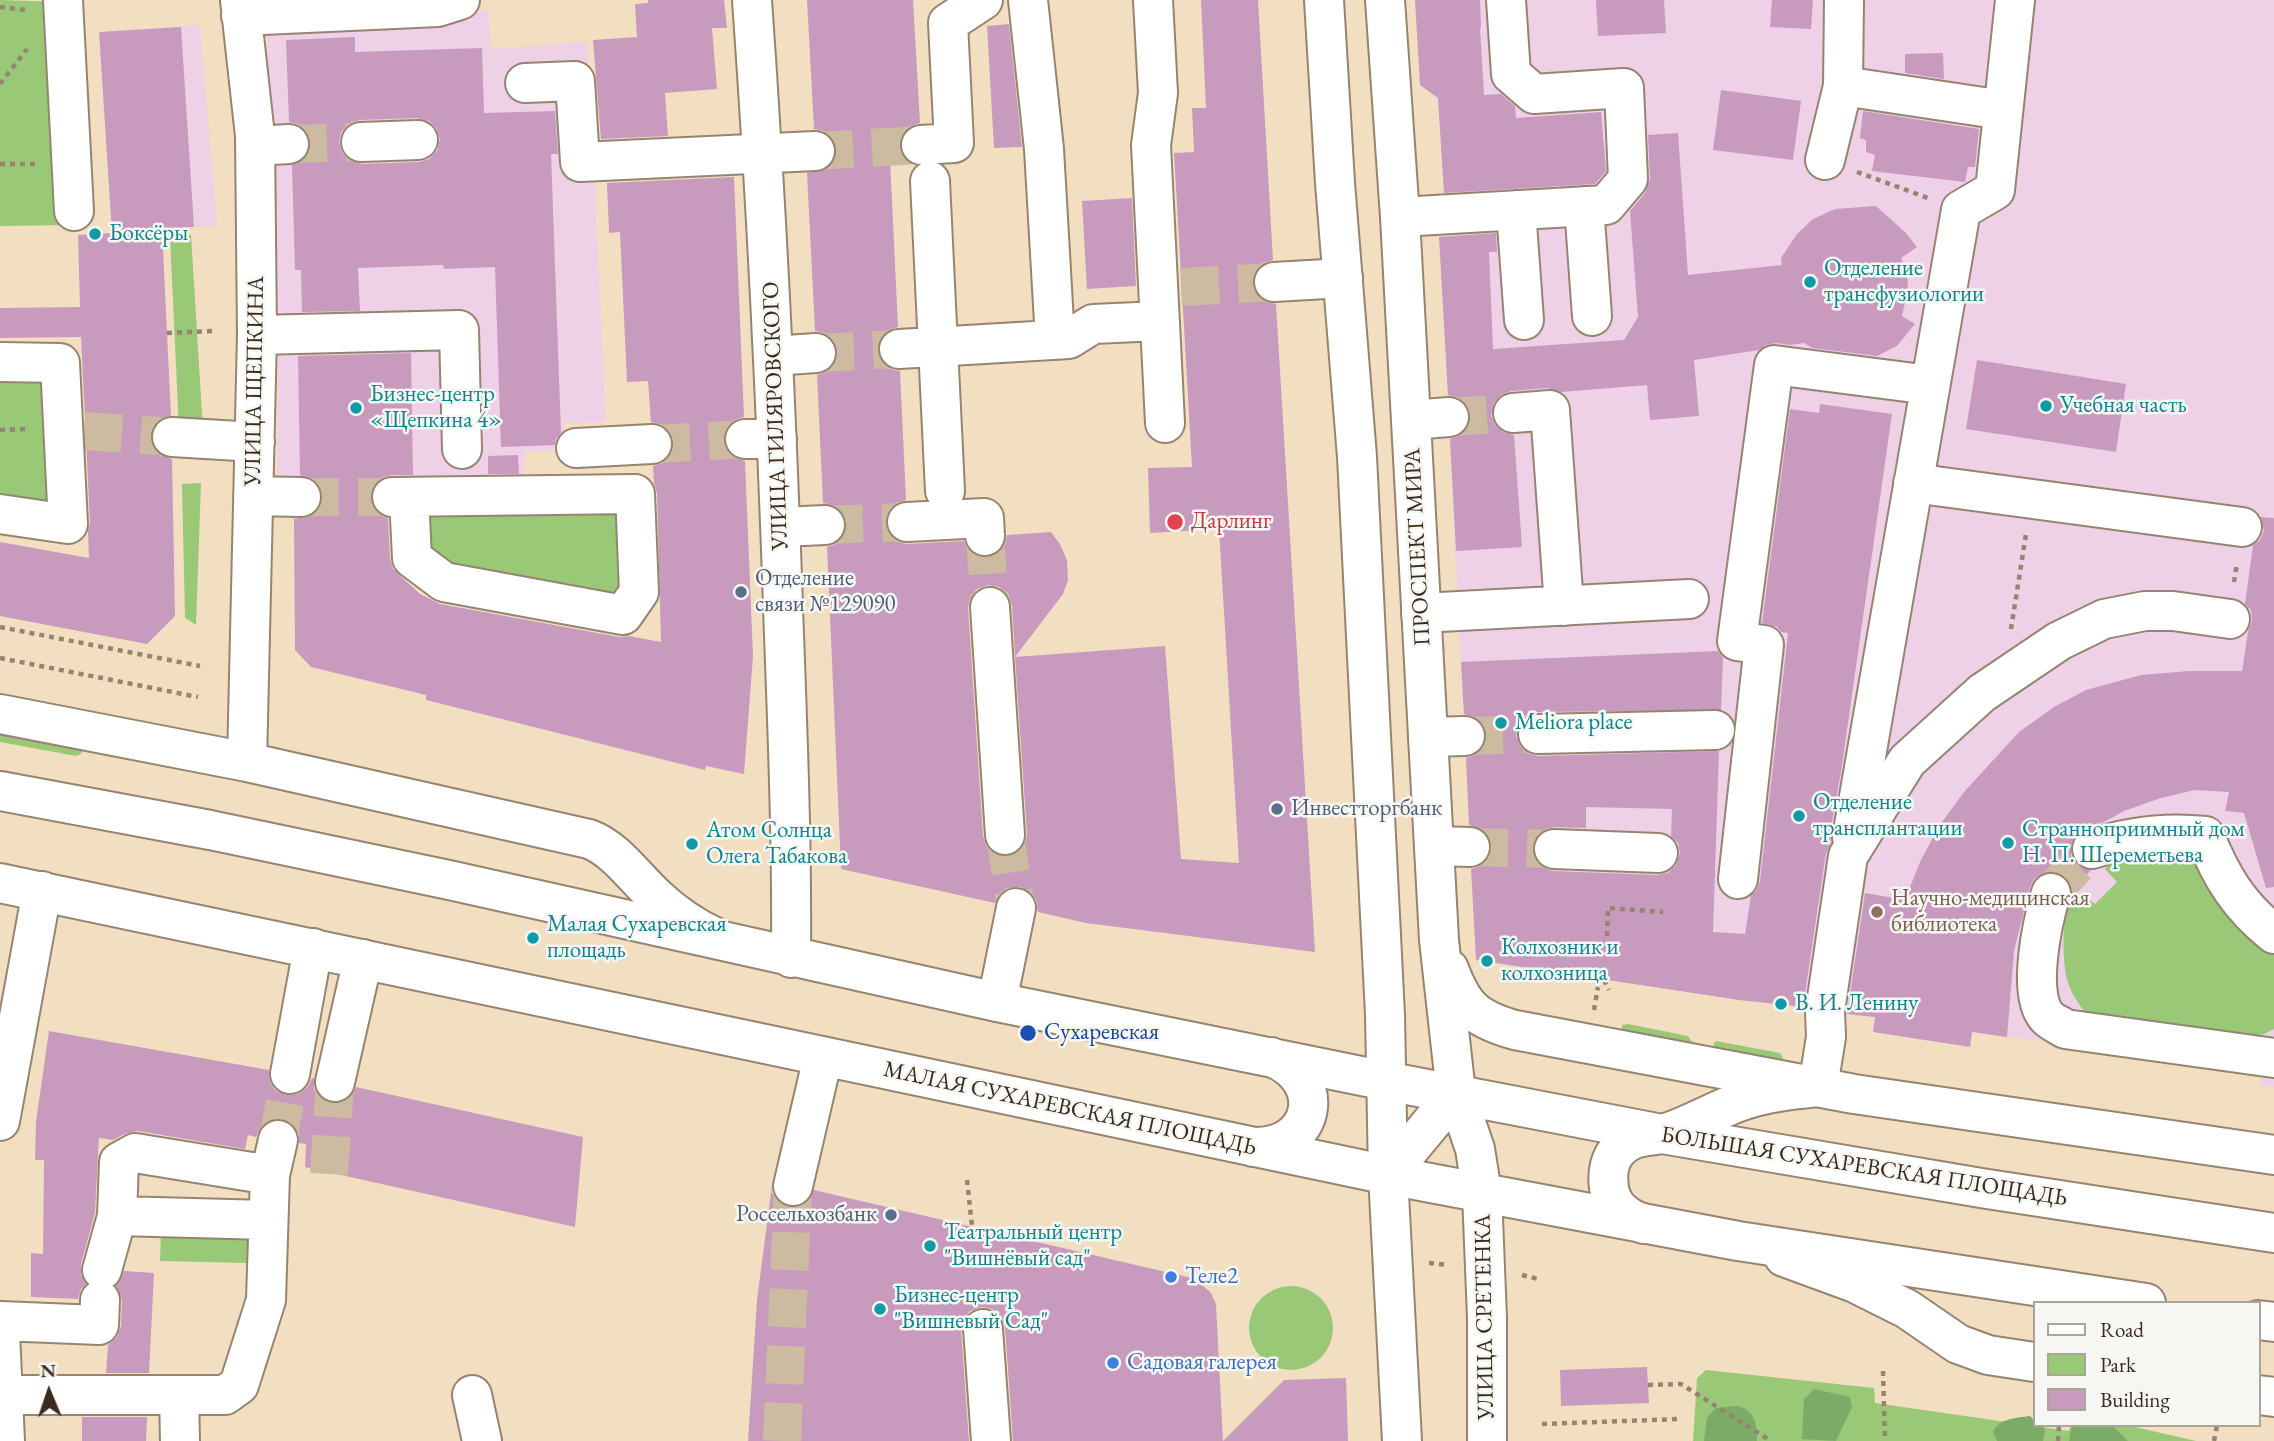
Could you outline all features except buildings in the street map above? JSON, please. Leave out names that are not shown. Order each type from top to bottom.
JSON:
[{"type":"main road","points":[[63,0],[74,212]]},
{"type":"main road","points":[[241,8],[438,7],[460,0]]},
{"type":"main road","name":"УЛИЦА ГИЛЯРОВСКОГО","points":[[752,0],[773,356],[761,439],[780,527],[792,882],[791,958]]},
{"type":"main road","points":[[945,491],[925,163],[954,143],[948,23],[983,0]]},
{"type":"main road","points":[[1028,0],[1044,149],[1055,340]]},
{"type":"main road","points":[[1153,0],[1158,93],[1151,145],[1166,298],[1165,423]]},
{"type":"main road","points":[[1324,0],[1357,457],[1383,976],[1388,1175],[1402,1441]]},
{"type":"main road","name":"ПРОСПЕКТ МИРА","points":[[1385,0],[1400,217],[1421,613],[1446,737],[1452,846],[1439,940],[1456,1093]]},
{"type":"main road","points":[[1400,217],[1606,205],[1628,179],[1624,88],[1534,94],[1511,74],[1506,0]]},
{"type":"main road","points":[[1825,160],[1843,86],[1844,0]]},
{"type":"main road","points":[[1818,1087],[1826,1037],[1825,1011],[1848,856],[1961,210],[1995,190],[2015,0]]},
{"type":"main road","name":"УЛИЦА ЩЕПКИНА","points":[[241,8],[272,145],[257,335],[247,762]]},
{"type":"main road","points":[[525,83],[575,81],[580,162],[815,151]]},
{"type":"main road","points":[[1843,86],[2003,110]]},
{"type":"main road","points":[[361,142],[418,140]]},
{"type":"main road","points":[[1584,206],[1592,316]]},
{"type":"main road","points":[[1516,210],[1524,320]]},
{"type":"main road","points":[[1274,282],[1343,278]]},
{"type":"main road","points":[[899,349],[1069,340],[1093,324],[1166,298]]},
{"type":"main road","points":[[257,335],[459,330],[462,449]]},
{"type":"main road","points":[[773,356],[816,353]]},
{"type":"main road","points":[[0,362],[60,363],[74,430],[68,524],[0,514]]},
{"type":"main road","points":[[1738,879],[1764,645],[1737,641],[1774,365],[1930,385]]},
{"type":"main road","points":[[1513,412],[1550,410],[1564,606]]},
{"type":"main road","points":[[1411,420],[1449,417]]},
{"type":"main road","points":[[172,437],[255,442]]},
{"type":"main road","points":[[576,448],[642,445],[635,494],[639,592],[623,615],[444,582],[412,558],[401,497],[635,494]]},
{"type":"main road","points":[[1913,483],[2242,527]]},
{"type":"main road","points":[[253,496],[301,497]]},
{"type":"main road","points":[[907,522],[984,519],[985,536]]},
{"type":"main road","points":[[780,527],[825,525]]},
{"type":"main road","points":[[1421,613],[1689,599]]},
{"type":"main road","points":[[990,607],[1005,835]]},
{"type":"main road","points":[[1848,856],[1906,761],[1982,693],[2059,641],[2104,620],[2145,611],[2173,611],[2230,619]]},
{"type":"main road","points":[[0,714],[247,762],[589,839],[607,849],[673,912],[697,929],[723,941]]},
{"type":"main road","points":[[1538,734],[1715,730]]},
{"type":"main road","points":[[0,791],[209,830],[997,1002],[1456,1093],[1388,1175]]},
{"type":"main road","points":[[2092,849],[2117,840],[2178,833],[2205,836],[2229,887],[2274,934]]},
{"type":"main road","points":[[1554,849],[1658,853]]},
{"type":"main road","name":"МАЛАЯ СУХАРЕВСКАЯ ПЛОЩАДЬ","points":[[0,884],[1482,1193]]},
{"type":"main road","points":[[0,1121],[42,891]]},
{"type":"main road","points":[[2052,893],[2042,924],[2038,960],[2039,997],[2046,1016],[2065,1029],[2274,1058]]},
{"type":"main road","points":[[997,1002],[1016,908]]},
{"type":"main road","points":[[1439,940],[1462,998],[1479,1017],[1493,1024],[1729,1072],[1818,1087],[2274,1155]]},
{"type":"main road","points":[[290,1074],[313,948]]},
{"type":"main road","points":[[335,1083],[363,959]]},
{"type":"main road","points":[[793,1186],[823,1057]]},
{"type":"main road","points":[[1253,1147],[1269,1148],[1284,1143],[1297,1133],[1305,1119],[1308,1103],[1306,1087],[1298,1073],[1286,1063],[1271,1057]]},
{"type":"main road","points":[[1644,1224],[1629,1219],[1618,1208],[1610,1194],[1607,1178],[1611,1162],[1619,1149],[1631,1139],[1646,1134],[1662,1134],[1695,1123],[1724,1108],[1772,1092],[1818,1087]]},
{"type":"main road","name":"БОЛЬШАЯ СУХАРЕВСКАЯ ПЛОЩАДЬ","points":[[1456,1093],[1662,1134],[1981,1188],[2274,1233]]},
{"type":"main road","name":"УЛИЦА СРЕТЕНКА","points":[[1456,1093],[1475,1149],[1482,1193],[1487,1441]]},
{"type":"main road","points":[[0,1321],[99,1325],[101,1285],[117,1216],[119,1162],[135,1153],[274,1158],[268,1220],[266,1300],[239,1385],[225,1395],[2,1395]]},
{"type":"main road","points":[[1482,1193],[1738,1241],[2133,1301]]},
{"type":"main road","points":[[117,1216],[268,1220]]},
{"type":"main road","points":[[1738,1241],[1855,1283],[1907,1309],[1958,1344],[1988,1355],[2032,1362]]},
{"type":"main road","points":[[982,1329],[991,1441]]},
{"type":"main road","points":[[0,1332],[5,1441]]},
{"type":"main road","points":[[179,1395],[180,1441]]},
{"type":"main road","points":[[472,1395],[482,1441]]},
{"type":"path","points":[[1825,160],[1961,210]]},
{"type":"path","points":[[167,333],[214,331]]},
{"type":"path","points":[[2004,678],[2032,499]]},
{"type":"path","points":[[0,626],[200,666]]},
{"type":"path","points":[[0,658],[198,697]]},
{"type":"path","points":[[1606,936],[1608,908],[1663,912]]},
{"type":"path","points":[[1604,980],[1609,990]]},
{"type":"path","points":[[967,1180],[972,1226]]},
{"type":"path","points":[[1521,1274],[1538,1279]]},
{"type":"path","points":[[1884,1371],[1885,1441]]},
{"type":"path","points":[[1648,1385],[1681,1384],[1771,1441]]},
{"type":"path","points":[[1542,1424],[1680,1419]]},
{"type":"shaded area","points":[[1415,0],[2274,0],[2274,1087],[2260,1085],[2261,1069],[1973,1032],[1970,1047],[1873,1032],[1874,1018],[1476,960],[1439,232],[1445,202],[1438,99],[1420,85]]},
{"type":"shaded area","points":[[488,10],[491,49],[588,42],[606,422],[564,423],[565,450],[525,452],[525,481],[277,489],[279,321],[266,21]]},
{"type":"shaded area","points":[[200,25],[217,225],[112,233],[99,32]]},
{"type":"green space","points":[[0,0],[59,2],[71,225],[0,226]]},
{"type":"green space","points":[[191,235],[203,430],[179,429],[170,237]]},
{"type":"green space","points":[[0,378],[47,378],[54,505],[0,498]]},
{"type":"green space","points":[[201,483],[196,625],[185,618],[182,484]]},
{"type":"green space","points":[[628,502],[633,588],[617,606],[448,577],[418,554],[417,506]]},
{"type":"green space","points":[[0,729],[83,748],[81,754],[76,756],[0,742]]},
{"type":"green space","points":[[2167,851],[2182,856],[2204,872],[2210,891],[2226,914],[2239,927],[2274,947],[2274,1029],[2245,1038],[2086,1014],[2075,998],[2067,979],[2064,953],[2065,921],[2069,906],[2081,894],[2095,904],[2117,882],[2105,869],[2117,855]]},
{"type":"green space","points":[[1622,1025],[1688,1036],[1692,1042],[1691,1044],[1622,1031]]},
{"type":"green space","points":[[1716,1041],[1780,1053],[1783,1058],[1782,1061],[1713,1049]]},
{"type":"green space","points":[[161,1229],[248,1232],[247,1263],[160,1261]]},
{"type":"green space","points":[[1291,1286],[1307,1289],[1321,1298],[1330,1312],[1333,1328],[1330,1344],[1321,1358],[1307,1367],[1291,1370],[1275,1367],[1261,1358],[1252,1344],[1249,1328],[1252,1312],[1261,1298],[1275,1289]]},
{"type":"green space","points":[[1706,1370],[1874,1388],[1875,1403],[2069,1431],[2070,1427],[2135,1427],[2196,1441],[1693,1441],[1697,1378]]},
{"type":"green space","points":[[1814,1389],[1850,1397],[1852,1407],[1836,1441],[1802,1439],[1804,1399]]},
{"type":"green space","points":[[1734,1406],[1746,1409],[1753,1417],[1757,1441],[1704,1441],[1707,1418],[1716,1408]]},
{"type":"green space","points":[[2030,1416],[2032,1427],[2045,1429],[2043,1441],[1997,1441],[1993,1431],[2000,1423]]},
{"type":"green space","points":[[2113,1427],[2128,1441],[2069,1441],[2071,1428]]},
{"type":"tunnel","points":[[289,144],[361,142]]},
{"type":"tunnel","points":[[815,151],[921,145]]},
{"type":"tunnel","points":[[1181,287],[1274,282]]},
{"type":"tunnel","points":[[816,353],[899,349]]},
{"type":"tunnel","points":[[1449,417],[1513,413]]},
{"type":"tunnel","points":[[84,431],[172,437]]},
{"type":"tunnel","points":[[652,444],[745,439]]},
{"type":"tunnel","points":[[301,497],[392,497]]},
{"type":"tunnel","points":[[825,525],[907,522]]},
{"type":"tunnel","points":[[985,536],[990,607]]},
{"type":"tunnel","points":[[1465,736],[1538,734]]},
{"type":"tunnel","points":[[1005,835],[1016,908]]},
{"type":"tunnel","points":[[1470,847],[1554,849]]},
{"type":"tunnel","points":[[2051,893],[2092,849]]},
{"type":"tunnel","points":[[278,1140],[290,1074]]},
{"type":"tunnel","points":[[329,1174],[335,1082]]},
{"type":"tunnel","points":[[782,1441],[793,1186]]},
{"type":"place","name":"Боксёры","points":[[95,234]]},
{"type":"place","name":"Отделение трансфузиологии","points":[[1810,282]]},
{"type":"place","name":"Учебная часть","points":[[2046,406]]},
{"type":"place","name":"Бизнес-центр «Щепкина 4»","points":[[356,408]]},
{"type":"place","name":"Дарлинг","points":[[1175,522]]},
{"type":"place","name":"Отделение связи №129090","points":[[741,592]]},
{"type":"place","name":"Meliora place","points":[[1501,723]]},
{"type":"place","name":"Инвестторгбанк","points":[[1277,809]]},
{"type":"place","name":"Отделение трансплантации","points":[[1799,816]]},
{"type":"place","name":"Странноприимный дом Н. П. Шереметьева","points":[[2008,843]]},
{"type":"place","name":"Атом Солнца Олега Табакова","points":[[692,844]]},
{"type":"place","name":"Научно-медицинская библиотека","points":[[1877,912]]},
{"type":"place","name":"Малая Сухаревская площадь","points":[[533,938]]},
{"type":"place","name":"Колхозник и колхозница","points":[[1487,961]]},
{"type":"place","name":"В. И. Ленину","points":[[1781,1004]]},
{"type":"place","name":"Сухаревская","points":[[1028,1033]]},
{"type":"place","name":"Россельхозбанк","points":[[891,1215]]},
{"type":"place","name":"Театральный центр \"Вишнёвый сад\"","points":[[930,1246]]},
{"type":"place","name":"Теле2","points":[[1171,1277]]},
{"type":"place","name":"Бизнес-центр \"Вишневый Сад\"","points":[[880,1309]]},
{"type":"place","name":"Садовая галерея","points":[[1113,1363]]}]
